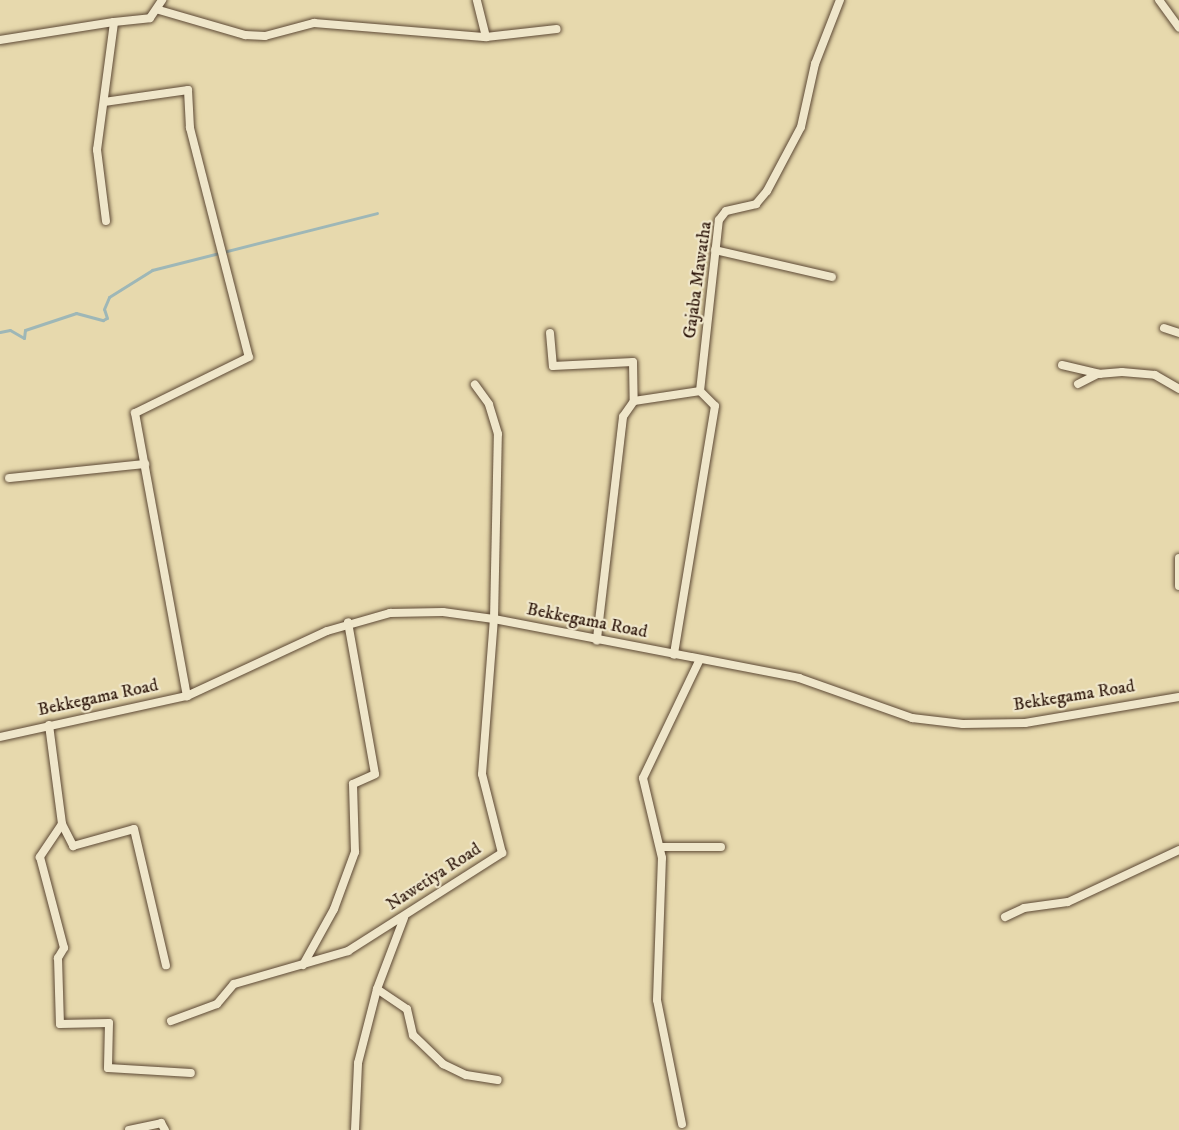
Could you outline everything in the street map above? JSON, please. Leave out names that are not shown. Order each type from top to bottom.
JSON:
[{"type":"street","points":[[0,40],[150,18],[159,10],[162,0]]},
{"type":"street","points":[[477,0],[486,37]]},
{"type":"street","name":"Gajaba Mawatha","points":[[700,391],[720,220],[726,211],[756,204],[801,127],[815,64],[840,0]]},
{"type":"street","points":[[1159,0],[1179,27]]},
{"type":"street","points":[[159,10],[245,35],[265,36],[314,23],[486,37],[556,29]]},
{"type":"street","points":[[106,221],[97,150],[114,22]]},
{"type":"street","points":[[104,102],[189,90],[190,128],[249,357],[135,413],[187,696]]},
{"type":"street","points":[[715,250],[832,277]]},
{"type":"street","points":[[1164,328],[1179,333]]},
{"type":"street","points":[[550,333],[553,366],[633,362],[634,401],[623,417],[597,640]]},
{"type":"street","points":[[1062,365],[1101,374],[1155,375],[1179,389]]},
{"type":"street","points":[[1078,384],[1101,374]]},
{"type":"street","points":[[476,385],[489,404],[498,434],[494,619]]},
{"type":"street","points":[[634,401],[700,391],[715,406],[674,656]]},
{"type":"street","points":[[9,478],[145,464]]},
{"type":"street","points":[[1179,558],[1179,586]]},
{"type":"street","name":"Bekkegama Road","points":[[0,737],[187,696],[348,622],[390,613],[442,612],[494,619],[699,661],[799,678],[912,718],[963,724],[1025,723],[1179,697]]},
{"type":"street","name":"Nawetiya Road","points":[[171,1021],[217,1004],[234,984],[348,951],[405,917],[502,853],[482,774],[494,619]]},
{"type":"street","points":[[303,965],[334,909],[355,852],[353,784],[375,774],[348,622]]},
{"type":"street","points":[[681,1124],[657,1000],[660,847],[643,778],[699,661]]},
{"type":"street","points":[[49,725],[62,824],[73,846],[134,829],[166,965]]},
{"type":"street","points":[[62,824],[40,857],[64,948],[58,958],[60,1023],[109,1023],[108,1068],[191,1073]]},
{"type":"street","points":[[660,847],[721,847]]},
{"type":"street","points":[[1005,917],[1024,908],[1068,902],[1179,850]]},
{"type":"street","points":[[355,1130],[358,1063],[377,989],[405,917]]},
{"type":"street","points":[[377,989],[407,1010],[413,1035],[443,1064],[466,1076],[498,1080]]},
{"type":"street","points":[[129,1130],[161,1123],[165,1130]]},
{"type":"waterway","points":[[0,332],[10,330],[24,338],[25,330],[76,313],[103,320],[107,318],[104,309],[109,297],[152,270],[377,213]]}]
